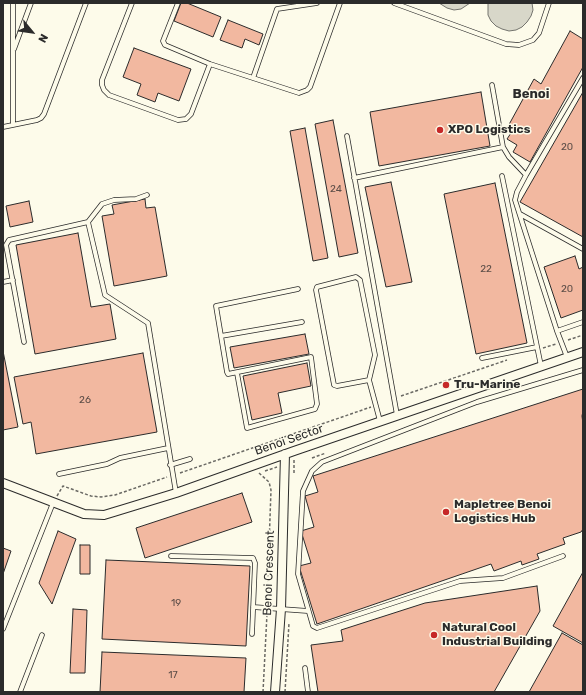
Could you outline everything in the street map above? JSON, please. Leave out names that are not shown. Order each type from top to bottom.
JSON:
[{"type":"street","name":"Benoi Sector","points":[[3,483],[84,514],[104,515],[176,493],[397,415],[583,352]]},
{"type":"street","name":"Benoi Crescent","points":[[275,692],[281,609],[285,454]]},
{"type":"lane","points":[[13,3],[13,126]]},
{"type":"lane","points":[[13,51],[31,3]]},
{"type":"lane","points":[[3,127],[13,126],[42,118],[86,3]]},
{"type":"lane","points":[[132,3],[102,80],[104,90],[109,95],[178,120],[186,119],[191,114],[210,64]]},
{"type":"lane","points":[[178,3],[163,44],[210,64],[295,92],[303,92],[310,87],[340,3]]},
{"type":"lane","points":[[253,78],[277,9],[317,3]]},
{"type":"lane","points":[[394,3],[506,44],[519,45],[533,40],[539,33],[549,3]]},
{"type":"lane","points":[[567,357],[557,331],[515,200],[517,192],[526,175],[583,78]]},
{"type":"lane","points":[[492,85],[503,147],[526,175]]},
{"type":"lane","points":[[347,136],[397,415]]},
{"type":"lane","points":[[354,178],[503,147]]},
{"type":"lane","points":[[502,176],[541,366]]},
{"type":"lane","points":[[24,342],[6,245],[9,240],[88,222],[102,204],[114,200],[136,198],[147,195]]},
{"type":"lane","points":[[519,214],[583,249]]},
{"type":"lane","points":[[88,222],[105,295],[148,323],[170,465],[176,493]]},
{"type":"lane","points":[[368,380],[337,386],[334,385],[316,290],[317,287],[356,277],[360,280],[375,356],[368,380],[380,421]]},
{"type":"lane","points":[[3,282],[13,280]]},
{"type":"lane","points":[[237,373],[247,428],[312,411],[317,407],[311,357],[237,373],[229,374],[227,372],[216,306],[298,289]]},
{"type":"lane","points":[[221,336],[302,322]]},
{"type":"lane","points":[[557,331],[583,322]]},
{"type":"lane","points":[[482,358],[537,347]]},
{"type":"lane","points":[[563,556],[503,578],[460,581],[317,628],[313,626],[298,574],[303,491],[312,471],[322,462],[477,402],[583,370]]},
{"type":"lane","points":[[59,474],[107,464],[120,458],[168,448]]},
{"type":"lane","points":[[170,465],[190,459]]},
{"type":"lane","points":[[3,629],[53,503]]},
{"type":"lane","points":[[172,556],[253,558],[255,563],[252,634]]},
{"type":"lane","points":[[253,607],[308,611]]},
{"type":"lane","points":[[20,692],[42,635]]},
{"type":"lane","points":[[306,668],[308,692]]},
{"type":"path","points":[[394,399],[509,359]]},
{"type":"path","points":[[53,503],[63,486],[91,496],[102,497],[115,495],[376,406]]},
{"type":"path","points":[[257,464],[259,473],[269,482],[271,490],[263,692]]},
{"type":"shaded area","points":[[439,3],[470,3],[461,9],[454,10]]},
{"type":"shaded area","points":[[488,3],[532,3],[533,10],[531,16],[522,27],[509,31],[496,26],[491,21],[488,15]]},
{"type":"building","points":[[181,3],[187,3],[221,17],[213,37],[174,21]]},
{"type":"building","points":[[228,20],[263,34],[259,45],[245,39],[242,48],[220,40]]},
{"type":"building","points":[[570,31],[583,39],[583,67],[530,162],[513,152],[517,145],[507,139],[511,133],[506,130],[534,79],[541,84]]},
{"type":"building","points":[[134,48],[191,69],[179,101],[158,93],[155,102],[137,95],[141,84],[123,77]]},
{"type":"building","points":[[481,92],[490,146],[379,166],[370,112]]},
{"type":"building","points":[[583,92],[583,237],[520,202]]},
{"type":"building","points":[[333,120],[358,253],[339,257],[315,124]]},
{"type":"building","points":[[305,128],[328,258],[313,261],[290,131]]},
{"type":"building","points":[[391,182],[412,282],[386,287],[365,187]]},
{"type":"building","points":[[495,183],[527,343],[476,354],[444,194]]},
{"type":"building","points":[[145,199],[146,208],[155,207],[167,276],[114,286],[102,216],[114,214],[112,205]]},
{"type":"building","points":[[29,201],[33,222],[10,227],[6,206]]},
{"type":"building","points":[[78,233],[91,307],[110,304],[116,339],[35,354],[16,245]]},
{"type":"building","points":[[575,256],[579,269],[583,267],[583,310],[561,318],[544,267]]},
{"type":"building","points":[[305,334],[309,354],[234,368],[230,347]]},
{"type":"building","points":[[3,351],[18,427],[3,430]]},
{"type":"building","points":[[143,353],[157,432],[36,454],[31,422],[23,424],[14,377]]},
{"type":"building","points":[[307,363],[311,386],[278,393],[282,413],[252,420],[243,376]]},
{"type":"building","name":"Mapletree Benoi Logistics Hub","points":[[583,389],[583,529],[581,532],[563,538],[565,544],[537,554],[539,559],[522,565],[521,561],[494,571],[491,564],[317,624],[299,566],[311,563],[301,531],[314,527],[305,496],[318,492],[313,476]]},
{"type":"building","points":[[242,493],[252,522],[145,558],[136,528]]},
{"type":"building","points":[[58,531],[76,539],[52,604],[39,583]]},
{"type":"building","points":[[80,545],[90,545],[90,574],[80,574]]},
{"type":"building","points":[[3,548],[11,551],[3,574]]},
{"type":"building","points":[[106,560],[250,566],[246,646],[102,639]]},
{"type":"building","points":[[583,572],[583,643],[553,626]]},
{"type":"building","name":"Natural Cool Industrial Building","points":[[537,586],[540,611],[494,692],[318,692],[311,645],[343,641],[341,630],[425,603]]},
{"type":"building","points":[[73,609],[87,610],[85,673],[70,673]]},
{"type":"building","points":[[562,633],[583,645],[583,692],[529,692]]},
{"type":"building","points":[[102,652],[246,658],[244,692],[100,692]]},
{"type":"place","name":"XPO Logistics","points":[[440,130]]},
{"type":"place","name":"Tru-Marine","points":[[446,385]]},
{"type":"place","name":"Mapletree Benoi Logistics Hub","points":[[446,512]]},
{"type":"place","name":"Natural Cool Industrial Building","points":[[434,635]]},
{"type":"district","name":"Benoi","points":[[531,94]]}]
